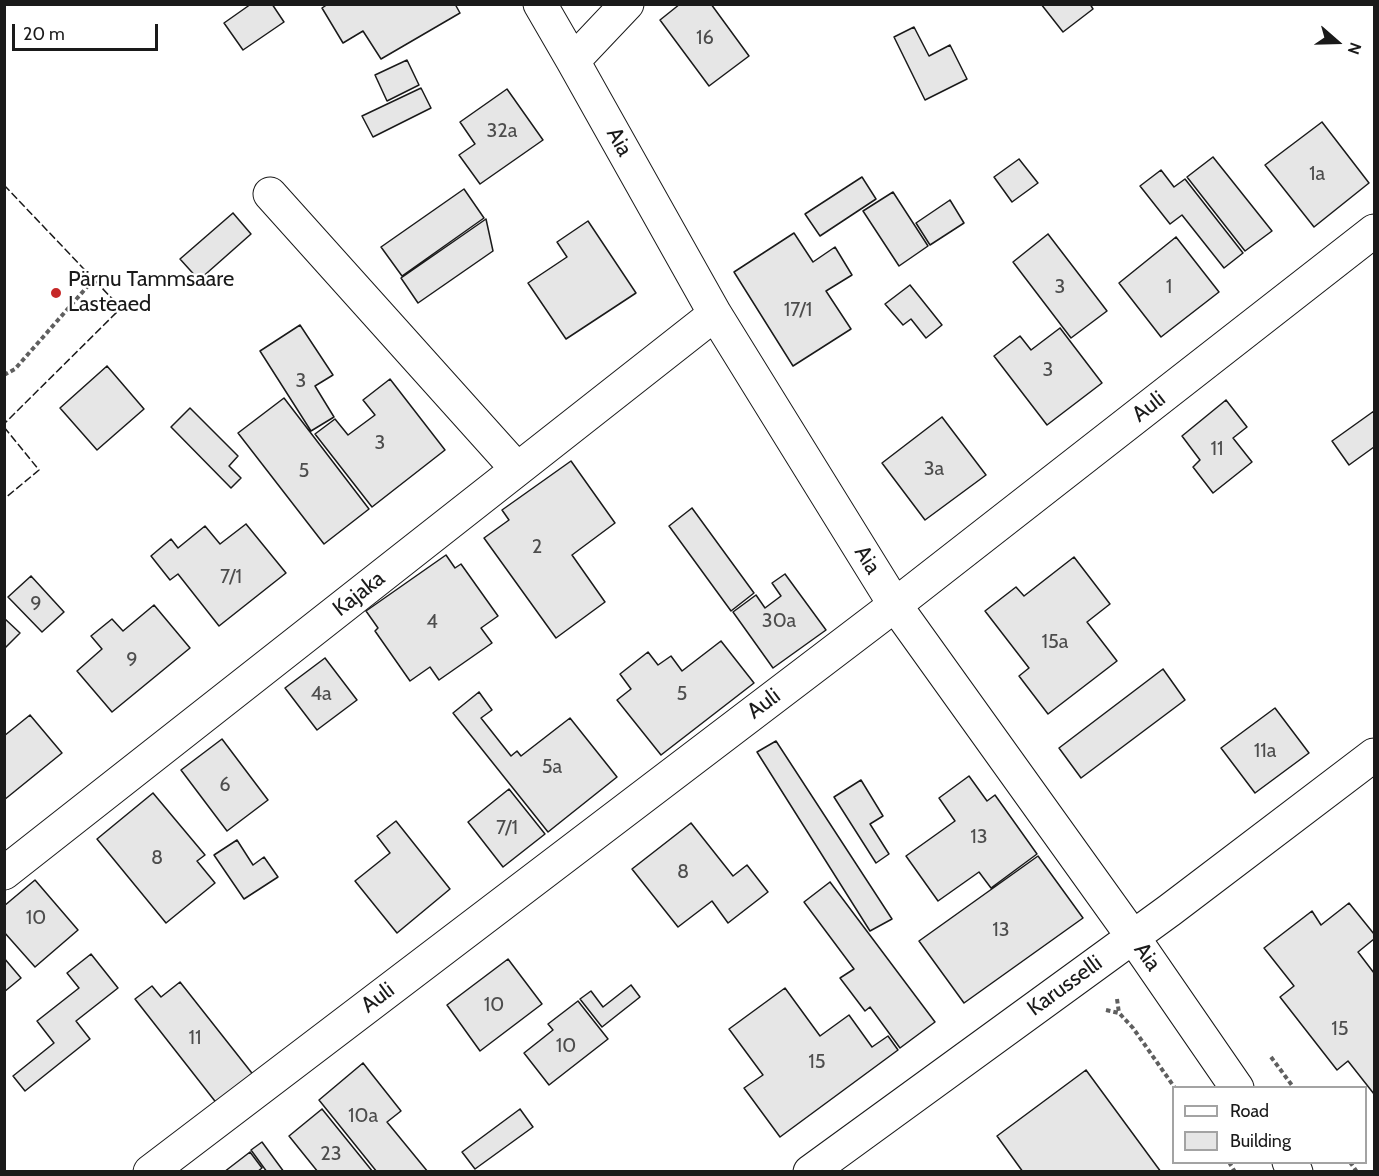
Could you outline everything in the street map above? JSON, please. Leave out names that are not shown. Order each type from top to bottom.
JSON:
[{"type":"street","name":"Aia","points":[[540,4],[715,314],[895,605],[1133,937],[1236,1086]]},
{"type":"street","points":[[573,62],[627,4]]},
{"type":"street","points":[[270,194],[517,470]]},
{"type":"street","name":"Auli","points":[[150,1172],[895,605],[1374,231]]},
{"type":"street","name":"Kajaka","points":[[4,873],[715,314]]},
{"type":"street","name":"Karusselli","points":[[810,1172],[1133,937],[1374,755]]},
{"type":"path","points":[[4,375],[15,369],[94,279]]},
{"type":"path","points":[[1099,1008],[1119,1013],[1133,1028],[1174,1086]]},
{"type":"building","points":[[251,4],[272,4],[284,22],[243,50],[224,23]]},
{"type":"building","points":[[328,4],[455,4],[460,13],[381,59],[363,31],[343,43],[322,8]]},
{"type":"building","points":[[680,4],[711,4],[749,56],[709,86],[660,20]]},
{"type":"building","points":[[1041,4],[1090,4],[1093,9],[1063,32]]},
{"type":"building","points":[[914,27],[929,56],[950,45],[967,79],[925,100],[894,37]]},
{"type":"building","points":[[407,60],[419,85],[387,101],[375,75]]},
{"type":"building","points":[[421,88],[431,108],[373,137],[362,116]]},
{"type":"building","points":[[507,89],[543,140],[480,184],[459,155],[475,144],[460,122]]},
{"type":"building","points":[[1322,122],[1369,183],[1314,227],[1265,165]]},
{"type":"building","points":[[1213,157],[1272,231],[1245,251],[1187,177]]},
{"type":"building","points":[[1019,159],[1038,183],[1012,202],[994,177]]},
{"type":"building","points":[[1161,170],[1174,187],[1185,179],[1243,253],[1224,268],[1182,215],[1170,224],[1140,186]]},
{"type":"building","points":[[862,177],[876,199],[820,236],[805,214]]},
{"type":"building","points":[[464,189],[484,218],[402,276],[381,247]]},
{"type":"building","points":[[893,192],[928,246],[899,266],[863,211]]},
{"type":"building","points":[[950,200],[964,223],[930,245],[916,223]]},
{"type":"building","points":[[233,213],[251,234],[199,280],[180,259]]},
{"type":"building","points":[[486,219],[493,251],[418,303],[401,278]]},
{"type":"building","points":[[588,221],[636,293],[566,339],[528,283],[567,257],[557,242]]},
{"type":"building","points":[[794,233],[813,262],[835,247],[852,275],[826,291],[851,329],[793,366],[734,272]]},
{"type":"building","points":[[1048,234],[1107,311],[1071,338],[1013,262]]},
{"type":"building","points":[[1176,237],[1219,292],[1161,337],[1119,283]]},
{"type":"building","points":[[910,285],[942,325],[926,338],[911,319],[903,325],[885,304]]},
{"type":"building","points":[[300,325],[333,375],[315,386],[334,417],[311,431],[260,351]]},
{"type":"building","points":[[1060,328],[1102,383],[1047,425],[994,356],[1020,336],[1031,350]]},
{"type":"building","points":[[107,366],[144,409],[97,450],[60,408]]},
{"type":"building","points":[[390,379],[445,450],[372,507],[315,434],[335,419],[348,435],[375,415],[363,400]]},
{"type":"building","points":[[284,398],[369,509],[324,544],[238,433]]},
{"type":"building","points":[[1226,400],[1247,427],[1233,438],[1252,462],[1213,493],[1193,467],[1200,460],[1182,436]]},
{"type":"building","points":[[190,408],[238,456],[229,466],[241,478],[231,488],[171,427]]},
{"type":"building","points":[[1374,411],[1374,447],[1349,465],[1332,441]]},
{"type":"building","points":[[942,417],[986,475],[925,520],[882,463]]},
{"type":"building","points":[[571,461],[615,523],[572,555],[605,602],[556,638],[484,538],[509,520],[502,510]]},
{"type":"building","points":[[692,508],[754,593],[731,611],[669,526]]},
{"type":"building","points":[[246,524],[286,573],[219,626],[178,574],[170,580],[151,556],[171,539],[178,548],[205,526],[220,544]]},
{"type":"building","points":[[446,555],[455,568],[461,564],[498,616],[481,628],[492,643],[439,680],[430,667],[410,681],[375,631],[378,628],[366,611]]},
{"type":"building","points":[[1074,557],[1110,604],[1087,622],[1117,661],[1048,714],[1019,676],[1029,668],[985,611],[1016,587],[1024,596]]},
{"type":"building","points":[[785,574],[826,630],[773,668],[733,612],[756,595],[765,608],[781,596],[772,583]]},
{"type":"building","points":[[31,576],[64,612],[42,632],[8,597]]},
{"type":"building","points":[[154,605],[190,648],[112,712],[77,671],[102,649],[91,636],[112,619],[123,631]]},
{"type":"building","points":[[4,618],[20,633],[4,649]]},
{"type":"building","points":[[721,641],[754,683],[661,755],[617,700],[631,689],[620,674],[648,652],[658,665],[671,656],[682,671]]},
{"type":"building","points":[[325,658],[357,700],[317,730],[285,688]]},
{"type":"building","points":[[1163,669],[1185,700],[1081,778],[1059,748]]},
{"type":"building","points":[[479,692],[492,710],[481,718],[511,756],[517,751],[521,756],[570,718],[617,777],[548,832],[453,713]]},
{"type":"building","points":[[1275,708],[1309,753],[1255,793],[1221,748]]},
{"type":"building","points":[[30,715],[62,753],[4,800],[4,736]]},
{"type":"building","points":[[222,739],[268,800],[227,831],[181,770]]},
{"type":"building","points":[[776,741],[892,919],[870,931],[757,752]]},
{"type":"building","points":[[969,776],[987,801],[995,795],[1037,854],[991,888],[979,872],[938,901],[906,856],[955,821],[939,798]]},
{"type":"building","points":[[861,780],[883,816],[870,824],[889,854],[876,863],[834,797]]},
{"type":"building","points":[[509,789],[545,834],[503,867],[468,822]]},
{"type":"building","points":[[153,793],[205,855],[197,861],[215,883],[166,923],[97,839]]},
{"type":"building","points":[[396,821],[450,889],[397,933],[355,881],[390,853],[377,836]]},
{"type":"building","points":[[691,823],[733,876],[747,865],[768,892],[728,923],[712,901],[678,927],[632,869]]},
{"type":"building","points":[[237,840],[253,865],[264,857],[278,877],[244,899],[214,855]]},
{"type":"building","points":[[1038,856],[1083,918],[964,1003],[919,941]]},
{"type":"building","points":[[35,880],[78,930],[35,967],[4,932],[4,906]]},
{"type":"building","points":[[830,882],[935,1022],[900,1048],[870,1007],[865,1011],[840,978],[854,969],[804,902]]},
{"type":"building","points":[[1349,903],[1374,934],[1374,939],[1358,952],[1374,973],[1374,1094],[1348,1061],[1337,1070],[1280,997],[1294,986],[1264,948],[1312,911],[1321,925]]},
{"type":"building","points":[[91,954],[118,988],[76,1021],[90,1039],[25,1091],[13,1076],[54,1043],[37,1021],[79,988],[67,973]]},
{"type":"building","points":[[4,958],[21,978],[4,992]]},
{"type":"building","points":[[508,959],[542,1004],[480,1051],[447,1005]]},
{"type":"building","points":[[180,982],[255,1077],[218,1105],[135,999],[152,986],[161,997]]},
{"type":"building","points":[[631,985],[640,997],[602,1027],[580,999],[591,991],[603,1007]]},
{"type":"building","points":[[785,988],[820,1036],[849,1015],[872,1047],[888,1036],[898,1050],[780,1137],[744,1088],[763,1075],[729,1029]]},
{"type":"building","points":[[578,1001],[608,1039],[549,1085],[524,1053],[553,1030],[548,1024]]},
{"type":"building","points":[[363,1063],[401,1111],[387,1122],[428,1172],[377,1172],[319,1100]]},
{"type":"building","points":[[1086,1070],[1161,1172],[1023,1172],[997,1136]]},
{"type":"building","points":[[322,1109],[373,1172],[318,1172],[289,1136]]},
{"type":"building","points":[[520,1109],[533,1127],[475,1169],[462,1152]]},
{"type":"building","points":[[262,1142],[284,1172],[267,1172],[251,1150]]},
{"type":"building","points":[[250,1152],[262,1168],[257,1172],[224,1172]]},
{"type":"fence","points":[[4,185],[121,308],[4,424]]},
{"type":"fence","points":[[4,427],[39,470],[4,499]]},
{"type":"place","name":"Pärnu Tammsaare Lasteaed","points":[[56,293]]}]
